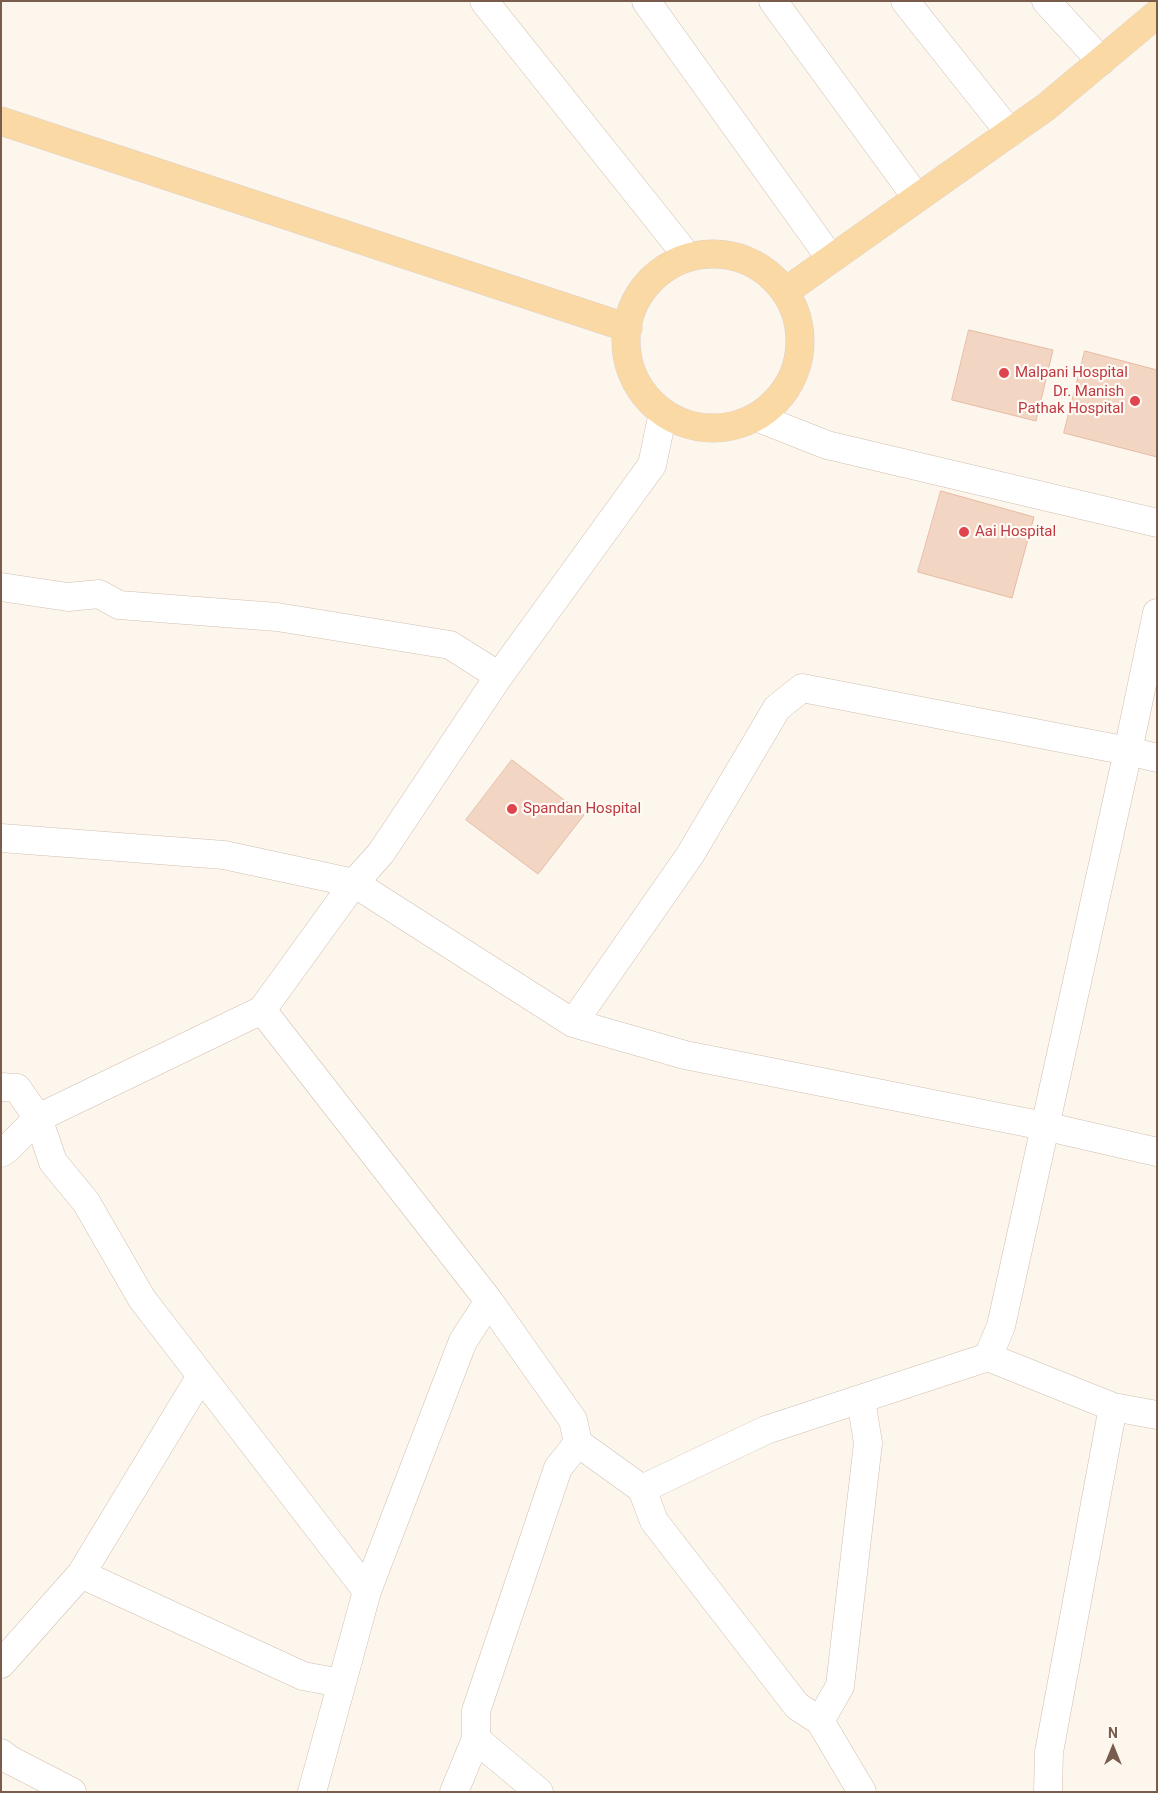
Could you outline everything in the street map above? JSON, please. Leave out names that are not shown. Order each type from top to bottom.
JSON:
[{"type":"main road","points":[[786,290],[1046,107],[1157,14]]},
{"type":"main road","points":[[1,121],[628,328]]},
{"type":"main road","points":[[707,254],[727,255],[746,260],[763,270],[786,290],[797,317],[800,336],[799,355],[794,374],[785,391],[772,406],[756,417],[738,425],[718,428],[699,427],[680,422],[662,412],[648,400],[636,384],[629,366],[626,347],[628,328],[632,309],[641,292],[654,276],[670,265],[688,257],[707,254]]},
{"type":"street","points":[[484,1],[688,257]]},
{"type":"street","points":[[646,1],[831,259]]},
{"type":"street","points":[[773,1],[917,198]]},
{"type":"street","points":[[905,1],[1010,133]]},
{"type":"street","points":[[1046,1],[1101,61]]},
{"type":"street","points":[[1,1153],[38,1118],[262,1010],[354,883],[381,853],[499,676],[652,465],[662,412]]},
{"type":"street","points":[[756,417],[827,445],[1157,523]]},
{"type":"street","points":[[1,586],[68,597],[99,594],[119,605],[277,617],[450,645],[499,676]]},
{"type":"street","points":[[988,1357],[1001,1326],[1157,613]]},
{"type":"street","points":[[573,1022],[690,855],[776,708],[802,688],[1157,758]]},
{"type":"street","points":[[1,838],[224,855],[354,883],[573,1022],[685,1055],[1044,1126],[1157,1152]]},
{"type":"street","points":[[262,1010],[489,1301],[573,1420],[578,1443],[642,1488],[654,1521],[797,1706],[820,1722],[862,1792]]},
{"type":"street","points":[[1,1087],[17,1088],[38,1118],[53,1162],[86,1202],[142,1299],[367,1591]]},
{"type":"street","points":[[312,1792],[367,1591],[463,1341],[489,1301]]},
{"type":"street","points":[[642,1488],[766,1430],[988,1357],[1113,1407],[1157,1415]]},
{"type":"street","points":[[1,1664],[81,1574],[201,1376]]},
{"type":"street","points":[[820,1722],[840,1686],[868,1443],[861,1400]]},
{"type":"street","points":[[1048,1792],[1049,1752],[1113,1407]]},
{"type":"street","points":[[454,1792],[476,1739],[476,1711],[554,1478],[558,1468],[578,1443]]},
{"type":"street","points":[[81,1574],[302,1676],[341,1683]]},
{"type":"street","points":[[476,1739],[538,1792]]},
{"type":"street","points":[[1,1752],[10,1760],[72,1792]]},
{"type":"building","points":[[969,330],[1053,350],[1036,421],[952,400]]},
{"type":"building","points":[[1085,351],[1157,370],[1157,457],[1064,433]]},
{"type":"building","points":[[941,491],[1034,517],[1012,598],[918,572]]},
{"type":"building","points":[[512,760],[584,815],[538,874],[466,820]]},
{"type":"place","name":"Malpani Hospital","points":[[1004,373]]},
{"type":"place","name":"Dr. Manish Pathak Hospital","points":[[1135,401]]},
{"type":"place","name":"Aai Hospital","points":[[964,532]]},
{"type":"place","name":"Spandan Hospital","points":[[512,809]]}]
